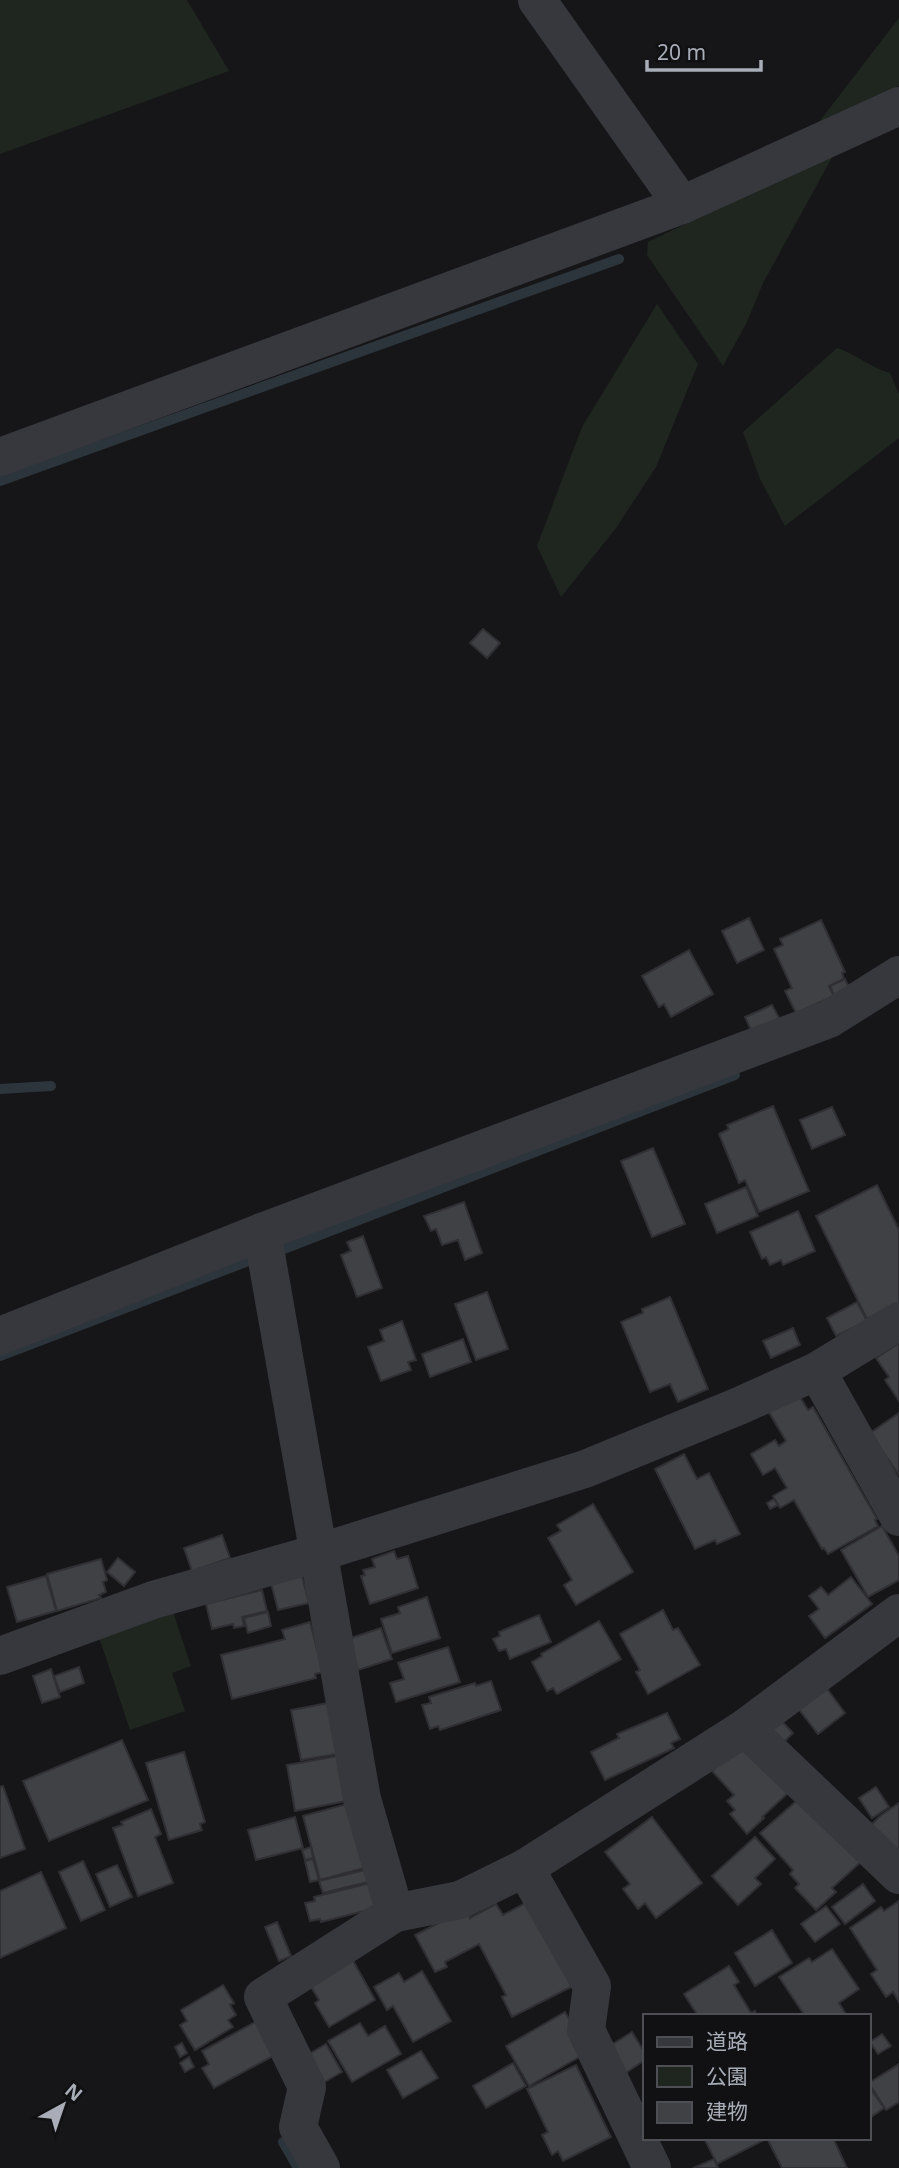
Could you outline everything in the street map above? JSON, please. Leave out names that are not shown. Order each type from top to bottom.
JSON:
[{"type":"street","points":[[537,0],[682,205]]},
{"type":"street","points":[[0,457],[682,205],[899,106]]},
{"type":"street","points":[[0,1336],[262,1232],[829,1019],[899,975]]},
{"type":"street","points":[[262,1232],[362,1799],[396,1913]]},
{"type":"street","points":[[0,1656],[153,1600],[318,1553],[585,1469],[817,1371],[899,1321]]},
{"type":"street","points":[[817,1371],[899,1517]]},
{"type":"street","points":[[321,2168],[298,2127],[307,2087],[263,1997],[396,1913],[460,1900],[525,1868],[745,1728],[899,1614]]},
{"type":"street","points":[[745,1728],[899,1875]]},
{"type":"street","points":[[525,1868],[593,1986],[586,2030],[652,2168]]},
{"type":"green space","points":[[0,0],[187,0],[229,71],[0,154]]},
{"type":"green space","points":[[899,18],[899,86],[819,122]]},
{"type":"green space","points":[[835,152],[763,283],[747,322],[723,366],[647,255],[648,242]]},
{"type":"green space","points":[[657,304],[698,364],[656,467],[616,528],[561,597],[537,546],[582,427]]},
{"type":"green space","points":[[837,348],[890,373],[899,394],[899,438],[785,526],[760,479],[743,432]]},
{"type":"green space","points":[[173,1612],[191,1666],[172,1673],[185,1711],[130,1730],[99,1637]]},
{"type":"building","points":[[483,629],[500,643],[487,658],[470,643]]},
{"type":"building","points":[[749,918],[764,950],[737,963],[722,931]]},
{"type":"building","points":[[821,920],[845,972],[842,973],[844,979],[829,986],[834,996],[796,1013],[785,991],[792,988],[774,949],[783,945],[780,939]]},
{"type":"building","points":[[689,950],[713,994],[671,1017],[664,1004],[659,1007],[642,976]]},
{"type":"building","points":[[845,979],[852,994],[834,995],[830,986]]},
{"type":"building","points":[[772,1005],[783,1025],[755,1039],[745,1017]]},
{"type":"building","points":[[773,1106],[809,1191],[759,1212],[745,1180],[739,1183],[719,1134],[729,1129],[727,1125]]},
{"type":"building","points":[[832,1107],[845,1135],[812,1149],[800,1120]]},
{"type":"building","points":[[653,1148],[685,1224],[652,1237],[621,1161]]},
{"type":"building","points":[[877,1185],[899,1230],[899,1303],[867,1319],[816,1216]]},
{"type":"building","points":[[746,1187],[758,1216],[717,1233],[705,1204]]},
{"type":"building","points":[[464,1202],[482,1253],[465,1260],[458,1240],[442,1245],[436,1229],[431,1231],[424,1216]]},
{"type":"building","points":[[798,1211],[815,1251],[783,1265],[781,1260],[770,1265],[766,1257],[762,1259],[750,1232]]},
{"type":"building","points":[[363,1236],[382,1288],[357,1297],[341,1255],[351,1251],[347,1242]]},
{"type":"building","points":[[487,1292],[508,1349],[476,1360],[455,1304]]},
{"type":"building","points":[[670,1297],[708,1389],[678,1402],[670,1384],[650,1392],[621,1322]]},
{"type":"building","points":[[857,1302],[867,1321],[836,1336],[827,1318]]},
{"type":"building","points":[[402,1321],[416,1360],[408,1362],[411,1370],[381,1381],[368,1347],[384,1341],[380,1330]]},
{"type":"building","points":[[793,1328],[800,1345],[771,1358],[763,1341]]},
{"type":"building","points":[[463,1339],[471,1362],[430,1377],[422,1354]]},
{"type":"building","points":[[899,1343],[899,1401],[885,1380],[889,1377],[876,1358]]},
{"type":"building","points":[[797,1392],[808,1410],[813,1407],[877,1519],[875,1520],[878,1526],[828,1554],[822,1549],[794,1500],[780,1508],[773,1496],[787,1488],[775,1468],[763,1475],[751,1454],[775,1440],[779,1446],[786,1441],[767,1409]]},
{"type":"building","points":[[899,1413],[899,1475],[870,1433]]},
{"type":"building","points":[[684,1454],[697,1479],[709,1473],[740,1534],[717,1544],[715,1540],[695,1549],[655,1469]]},
{"type":"building","points":[[774,1499],[778,1505],[770,1509],[767,1503]]},
{"type":"building","points":[[593,1504],[633,1572],[576,1605],[564,1585],[572,1580],[548,1538],[561,1531],[557,1525]]},
{"type":"building","points":[[882,1526],[899,1556],[899,1580],[868,1597],[841,1550]]},
{"type":"building","points":[[222,1535],[230,1558],[192,1571],[184,1548]]},
{"type":"building","points":[[394,1551],[397,1559],[408,1556],[418,1588],[370,1604],[361,1576],[365,1575],[363,1570],[375,1567],[372,1559]]},
{"type":"building","points":[[118,1558],[135,1572],[124,1586],[107,1572]]},
{"type":"building","points":[[101,1559],[107,1580],[103,1582],[106,1592],[99,1595],[101,1598],[57,1611],[47,1574]]},
{"type":"building","points":[[46,1576],[56,1611],[17,1622],[7,1587]]},
{"type":"building","points":[[302,1576],[309,1603],[278,1610],[271,1583]]},
{"type":"building","points":[[851,1577],[872,1604],[825,1638],[809,1616],[819,1609],[809,1596],[821,1587],[828,1595]]},
{"type":"building","points":[[262,1590],[267,1611],[242,1617],[244,1626],[234,1628],[233,1624],[212,1629],[206,1604]]},
{"type":"building","points":[[427,1597],[440,1638],[392,1653],[381,1619],[400,1613],[398,1607]]},
{"type":"building","points":[[663,1610],[673,1630],[678,1628],[700,1665],[648,1694],[636,1672],[640,1670],[620,1634]]},
{"type":"building","points":[[268,1612],[271,1626],[248,1633],[244,1618]]},
{"type":"building","points":[[539,1615],[551,1642],[510,1659],[506,1649],[499,1651],[493,1639],[500,1636],[499,1632]]},
{"type":"building","points":[[599,1621],[621,1659],[557,1694],[553,1688],[547,1691],[532,1662],[542,1656],[541,1654]]},
{"type":"building","points":[[310,1622],[323,1672],[315,1674],[316,1678],[232,1699],[221,1655],[285,1639],[282,1630]]},
{"type":"building","points":[[381,1628],[392,1659],[358,1670],[348,1639]]},
{"type":"building","points":[[448,1647],[460,1682],[396,1702],[390,1683],[404,1679],[398,1663]]},
{"type":"building","points":[[79,1667],[84,1683],[60,1692],[54,1676]]},
{"type":"building","points":[[51,1669],[60,1697],[42,1703],[33,1676]]},
{"type":"building","points":[[491,1681],[501,1710],[440,1730],[438,1726],[430,1729],[422,1705],[431,1703],[429,1697]]},
{"type":"building","points":[[825,1686],[845,1713],[818,1734],[797,1707]]},
{"type":"building","points":[[328,1703],[337,1754],[301,1760],[291,1710]]},
{"type":"building","points":[[667,1713],[680,1739],[671,1743],[674,1748],[605,1780],[591,1752],[619,1738],[617,1734]]},
{"type":"building","points":[[778,1717],[793,1733],[782,1744],[767,1728]]},
{"type":"building","points":[[122,1740],[148,1800],[49,1841],[23,1781]]},
{"type":"building","points":[[741,1745],[789,1792],[747,1834],[730,1814],[735,1810],[727,1801],[734,1795],[712,1771]]},
{"type":"building","points":[[184,1752],[205,1822],[200,1824],[202,1830],[169,1840],[146,1763]]},
{"type":"building","points":[[338,1756],[347,1801],[295,1811],[287,1765]]},
{"type":"building","points":[[3,1786],[25,1849],[0,1858],[0,1787]]},
{"type":"building","points":[[876,1787],[889,1807],[872,1818],[859,1798]]},
{"type":"building","points":[[802,1796],[862,1861],[832,1888],[836,1892],[816,1910],[795,1888],[799,1884],[790,1874],[793,1870],[760,1833]]},
{"type":"building","points":[[899,1803],[899,1856],[869,1827]]},
{"type":"building","points":[[347,1804],[364,1868],[320,1880],[303,1816]]},
{"type":"building","points":[[151,1809],[161,1834],[155,1837],[173,1883],[138,1896],[113,1828]]},
{"type":"building","points":[[295,1817],[303,1848],[256,1860],[248,1830]]},
{"type":"building","points":[[652,1817],[702,1883],[656,1918],[645,1903],[638,1909],[623,1889],[630,1884],[605,1852]]},
{"type":"building","points":[[755,1837],[775,1859],[755,1878],[761,1884],[738,1905],[712,1876]]},
{"type":"building","points":[[311,1847],[313,1858],[305,1860],[302,1850]]},
{"type":"building","points":[[313,1859],[319,1880],[310,1882],[305,1861]]},
{"type":"building","points":[[83,1861],[105,1910],[81,1921],[59,1872]]},
{"type":"building","points":[[117,1865],[132,1897],[110,1907],[96,1874]]},
{"type":"building","points":[[365,1870],[368,1882],[323,1893],[319,1881]]},
{"type":"building","points":[[41,1872],[66,1928],[0,1958],[0,1891]]},
{"type":"building","points":[[370,1883],[376,1908],[321,1922],[320,1919],[310,1921],[305,1903],[315,1901],[314,1897]]},
{"type":"building","points":[[863,1884],[875,1901],[845,1924],[832,1907]]},
{"type":"building","points":[[529,1901],[573,1986],[512,2017],[502,1997],[506,1995],[479,1944],[445,1962],[447,1967],[435,1972],[415,1935],[466,1909],[470,1918],[496,1904],[503,1915]]},
{"type":"building","points":[[899,1901],[899,2002],[893,1992],[886,1997],[871,1974],[877,1970],[850,1928],[881,1907],[884,1911]]},
{"type":"building","points":[[826,1906],[840,1924],[815,1942],[801,1924]]},
{"type":"building","points":[[277,1922],[291,1956],[279,1961],[265,1927]]},
{"type":"building","points":[[772,1930],[792,1963],[755,1986],[735,1953]]},
{"type":"building","points":[[832,1949],[859,1989],[839,2003],[846,2014],[804,2014],[779,1977],[809,1958],[812,1962]]},
{"type":"building","points":[[351,1957],[375,2000],[329,2027],[315,2003],[319,2000],[308,1982]]},
{"type":"building","points":[[729,1966],[739,1982],[734,1985],[751,2013],[755,2011],[756,2014],[697,2014],[684,1994]]},
{"type":"building","points":[[422,1971],[451,2021],[413,2042],[393,2006],[387,2010],[374,1987],[399,1973],[404,1982]]},
{"type":"building","points":[[223,1985],[234,2003],[230,2005],[236,2015],[228,2020],[233,2027],[195,2050],[180,2025],[187,2021],[181,2010]]},
{"type":"building","points":[[565,2012],[588,2052],[529,2086],[506,2046]]},
{"type":"building","points":[[257,2021],[273,2056],[214,2088],[202,2068],[209,2064],[202,2051]]},
{"type":"building","points":[[360,2023],[368,2036],[385,2026],[401,2054],[352,2082],[328,2041]]},
{"type":"building","points":[[632,2032],[643,2050],[643,2061],[624,2074],[608,2047]]},
{"type":"building","points":[[882,2034],[891,2046],[878,2054],[871,2041]]},
{"type":"building","points":[[182,2043],[187,2053],[180,2057],[175,2047]]},
{"type":"building","points":[[326,2044],[342,2072],[323,2083],[307,2055]]},
{"type":"building","points":[[421,2051],[438,2078],[403,2098],[387,2070]]},
{"type":"building","points":[[189,2057],[194,2067],[185,2072],[180,2063]]},
{"type":"building","points":[[513,2063],[526,2086],[486,2108],[473,2086]]},
{"type":"building","points":[[899,2064],[899,2102],[886,2110],[871,2082]]},
{"type":"building","points":[[576,2065],[611,2137],[563,2161],[558,2151],[552,2155],[542,2135],[548,2132],[527,2089]]},
{"type":"building","points":[[871,2089],[884,2108],[871,2117]]},
{"type":"building","points":[[705,2140],[762,2140],[762,2141],[717,2164]]},
{"type":"building","points":[[768,2140],[834,2140],[847,2168],[782,2168]]},
{"type":"building","points":[[714,2159],[718,2168],[693,2168]]},
{"type":"waterway","points":[[0,481],[619,259]]},
{"type":"waterway","points":[[281,1250],[735,1075]]},
{"type":"waterway","points":[[0,1089],[51,1086]]},
{"type":"waterway","points":[[0,1356],[251,1260]]},
{"type":"waterway","points":[[283,2142],[298,2168]]}]
